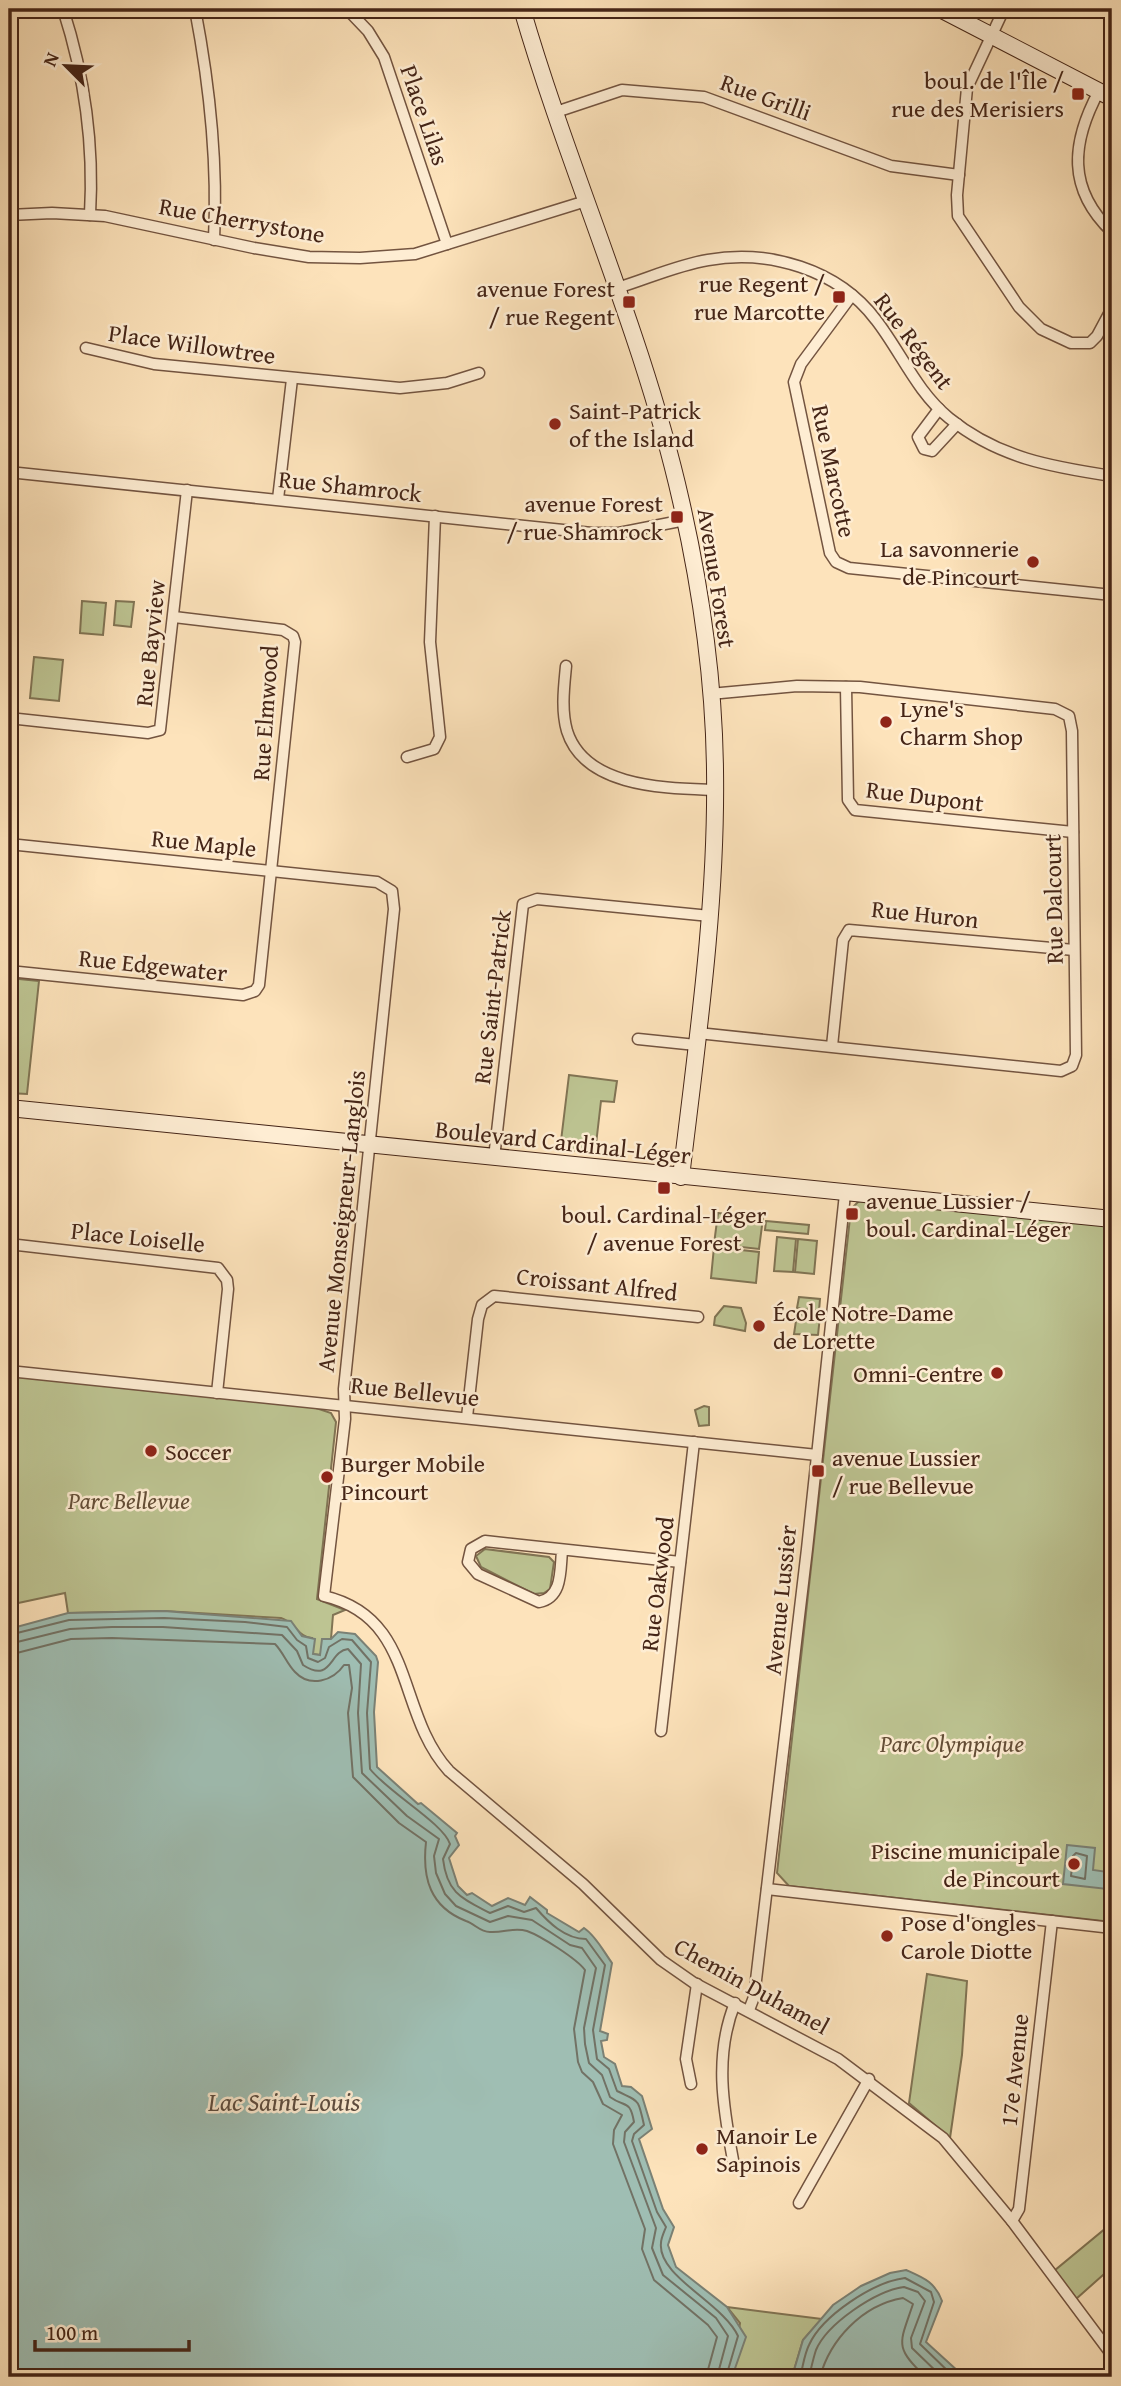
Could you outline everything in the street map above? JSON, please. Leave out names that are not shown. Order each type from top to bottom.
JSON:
[{"type":"street","points":[[63,9],[82,80],[91,173],[90,215]]},
{"type":"street","points":[[195,9],[214,125],[214,240]]},
{"type":"street","name":"Place Lilas","points":[[347,9],[368,31],[384,57],[447,244]]},
{"type":"street","name":"Avenue Forest","points":[[522,9],[664,434],[685,520],[699,595],[710,694],[715,790],[710,916],[681,1177]]},
{"type":"street","points":[[940,9],[1105,95],[1082,128],[1077,172],[1082,190],[1112,232]]},
{"type":"street","points":[[1004,9],[967,88],[958,175],[958,216],[1032,322],[1054,337],[1082,344],[1097,337],[1112,308]]},
{"type":"street","name":"Rue Grilli","points":[[556,111],[622,90],[704,97],[891,166],[958,175]]},
{"type":"street","name":"Rue Cherrystone","points":[[9,215],[90,215],[309,257],[360,258],[415,254],[586,201]]},
{"type":"street","name":"Rue Régent","points":[[617,288],[705,260],[749,257],[802,267],[852,295],[875,318],[914,379],[939,409],[957,424],[992,445],[1028,461],[1112,476]]},
{"type":"street","name":"Rue Marcotte","points":[[852,295],[801,364],[794,382],[830,553],[836,562],[849,568],[1112,594]]},
{"type":"street","name":"Place Willowtree","points":[[86,348],[154,364],[400,388],[447,383],[479,373]]},
{"type":"street","name":"Place Willowtree","points":[[278,499],[292,379]]},
{"type":"street","name":"Rue Régent","points":[[939,409],[918,437],[924,449],[932,451],[939,447],[957,424]]},
{"type":"street","name":"Rue Shamrock","points":[[9,472],[592,533],[619,533],[685,520]]},
{"type":"street","name":"Rue Bayview","points":[[9,718],[158,732],[163,722],[187,490]]},
{"type":"street","points":[[407,757],[434,749],[440,737],[430,642],[435,516]]},
{"type":"street","name":"Rue Elmwood","points":[[174,617],[283,630],[293,636],[295,642],[272,872]]},
{"type":"street","points":[[566,666],[565,721],[571,741],[586,760],[611,774],[644,784],[715,790]]},
{"type":"street","name":"Rue Dalcourt","points":[[638,1040],[697,1039],[832,1046],[1067,1069],[1075,1061],[1072,731],[1071,722],[1065,712],[846,687],[797,686],[710,694]]},
{"type":"street","name":"Rue Dupont","points":[[846,687],[848,800],[855,810],[1073,832]]},
{"type":"street","name":"Rue Maple","points":[[9,844],[377,882],[392,891]]},
{"type":"street","name":"Rue Edgewater","points":[[9,971],[249,994],[260,985],[272,872]]},
{"type":"street","name":"Avenue Monseigneur-Langlois","points":[[324,1596],[394,909],[392,891]]},
{"type":"street","name":"Rue Saint-Patrick","points":[[494,1158],[523,904],[531,899],[710,916]]},
{"type":"street","name":"Rue Huron","points":[[832,1046],[843,940],[849,930],[1074,950]]},
{"type":"street","name":"Boulevard Cardinal-Léger","points":[[9,1108],[1112,1219]]},
{"type":"street","name":"Avenue Lussier","points":[[749,2010],[754,1997],[767,1889],[845,1194]]},
{"type":"street","name":"Place Loiselle","points":[[9,1244],[218,1268],[223,1272],[228,1289],[217,1393]]},
{"type":"street","name":"Croissant Alfred","points":[[467,1417],[478,1319],[482,1305],[494,1296],[698,1317]]},
{"type":"street","name":"Rue Bellevue","points":[[9,1371],[817,1455]]},
{"type":"street","name":"Rue Oakwood","points":[[661,1731],[694,1442]]},
{"type":"street","points":[[562,1550],[557,1588],[550,1598],[539,1602],[478,1574],[468,1562],[471,1549],[485,1541],[680,1562]]},
{"type":"street","name":"Chemin Duhamel","points":[[324,1596],[351,1605],[373,1622],[391,1643],[402,1667],[419,1724],[432,1750],[449,1771],[583,1884],[652,1954],[697,1984],[828,2052],[942,2137],[1012,2221],[1112,2355]]},
{"type":"street","points":[[767,1889],[1112,1928]]},
{"type":"street","name":"17e Avenue","points":[[1012,2221],[1018,2214],[1021,2198],[1052,1921]]},
{"type":"street","points":[[691,2084],[686,2059],[697,1984]]},
{"type":"street","points":[[733,2160],[720,2093],[722,2060],[735,2003]]},
{"type":"street","points":[[799,2203],[869,2080]]},
{"type":"green space","points":[[82,601],[106,603],[103,635],[80,633]]},
{"type":"green space","points":[[116,601],[134,602],[131,627],[114,625]]},
{"type":"green space","points":[[34,657],[63,660],[59,701],[30,698]]},
{"type":"green space","points":[[9,978],[39,981],[27,1094],[9,1093]]},
{"type":"green space","points":[[569,1075],[617,1081],[614,1102],[601,1101],[595,1153],[560,1149]]},
{"type":"green space","name":"Parc Olympique","points":[[859,1201],[1112,1226],[1112,1922],[789,1886],[777,1873],[851,1209]]},
{"type":"green space","points":[[718,1213],[763,1218],[759,1249],[714,1244]]},
{"type":"green space","points":[[766,1221],[809,1225],[808,1234],[765,1230]]},
{"type":"green space","points":[[777,1237],[796,1239],[793,1272],[774,1271]]},
{"type":"green space","points":[[798,1239],[817,1241],[814,1274],[795,1272]]},
{"type":"green space","points":[[714,1247],[759,1252],[756,1283],[711,1278]]},
{"type":"green space","points":[[799,1297],[820,1299],[819,1311],[797,1308]]},
{"type":"green space","points":[[724,1306],[741,1308],[746,1323],[745,1331],[714,1325],[715,1317]]},
{"type":"green space","points":[[797,1314],[820,1316],[818,1335],[794,1334]]},
{"type":"green space","name":"Parc Bellevue","points":[[9,1376],[310,1406],[331,1413],[336,1422],[317,1599],[345,1610],[333,1615],[331,1639],[320,1655],[313,1654],[312,1638],[281,1618],[164,1611],[68,1613],[65,1593],[9,1605]]},
{"type":"green space","points":[[709,1407],[709,1425],[699,1426],[695,1410]]},
{"type":"green space","points":[[485,1549],[549,1557],[554,1562],[550,1589],[534,1594],[481,1567],[476,1556]]},
{"type":"green space","points":[[927,1974],[967,1981],[962,2055],[950,2138],[909,2103]]},
{"type":"green space","points":[[1106,2228],[1105,2239],[1112,2267],[1076,2299],[1054,2271]]},
{"type":"green space","points":[[727,2307],[822,2319],[803,2340],[792,2377],[732,2377],[740,2323]]},
{"type":"water","name":"Lac Saint-Louis","points":[[164,1611],[291,1621],[302,1636],[315,1639],[313,1654],[320,1655],[322,1639],[331,1639],[338,1632],[355,1634],[376,1656],[378,1662],[374,1712],[377,1767],[418,1804],[421,1803],[457,1833],[455,1836],[459,1845],[449,1858],[458,1886],[467,1895],[472,1893],[492,1906],[508,1898],[525,1905],[530,1897],[547,1910],[547,1913],[579,1932],[584,1928],[600,1944],[612,1963],[600,2031],[608,2034],[607,2040],[601,2041],[604,2057],[615,2064],[622,2086],[631,2087],[642,2096],[652,2129],[639,2139],[663,2209],[674,2227],[668,2245],[676,2267],[727,2307],[746,2337],[732,2377],[9,2377],[9,1629],[68,1613]]},
{"type":"water","points":[[1067,1845],[1095,1848],[1093,1870],[1108,1872],[1107,1889],[1063,1884]]},
{"type":"water","points":[[906,2270],[928,2281],[936,2289],[942,2301],[926,2342],[960,2373],[960,2377],[792,2377],[803,2340],[833,2305],[861,2286],[890,2273]]},
{"type":"place","name":"boul. de l'Île / rue des Merisiers","points":[[1078,94]]},
{"type":"place","name":"rue Regent / rue Marcotte","points":[[839,297]]},
{"type":"place","name":"avenue Forest / rue Regent","points":[[629,302]]},
{"type":"place","name":"Saint-Patrick of the Island","points":[[555,424]]},
{"type":"place","name":"avenue Forest / rue Shamrock","points":[[677,517]]},
{"type":"place","name":"La savonnerie de Pincourt","points":[[1033,562]]},
{"type":"place","name":"Lyne's Charm Shop","points":[[886,722]]},
{"type":"place","name":"boul. Cardinal-Léger / avenue Forest","points":[[664,1188]]},
{"type":"place","name":"avenue Lussier / boul. Cardinal-Léger","points":[[852,1214]]},
{"type":"place","name":"École Notre-Dame de Lorette","points":[[759,1326]]},
{"type":"place","name":"Omni-Centre","points":[[997,1373]]},
{"type":"place","name":"Soccer","points":[[151,1451]]},
{"type":"place","name":"avenue Lussier / rue Bellevue","points":[[818,1471]]},
{"type":"place","name":"Burger Mobile Pincourt","points":[[327,1477]]},
{"type":"place","name":"Piscine municipale de Pincourt","points":[[1074,1864]]},
{"type":"place","name":"Pose d'ongles Carole Diotte","points":[[887,1936]]},
{"type":"place","name":"Manoir Le Sapinois","points":[[702,2149]]}]
